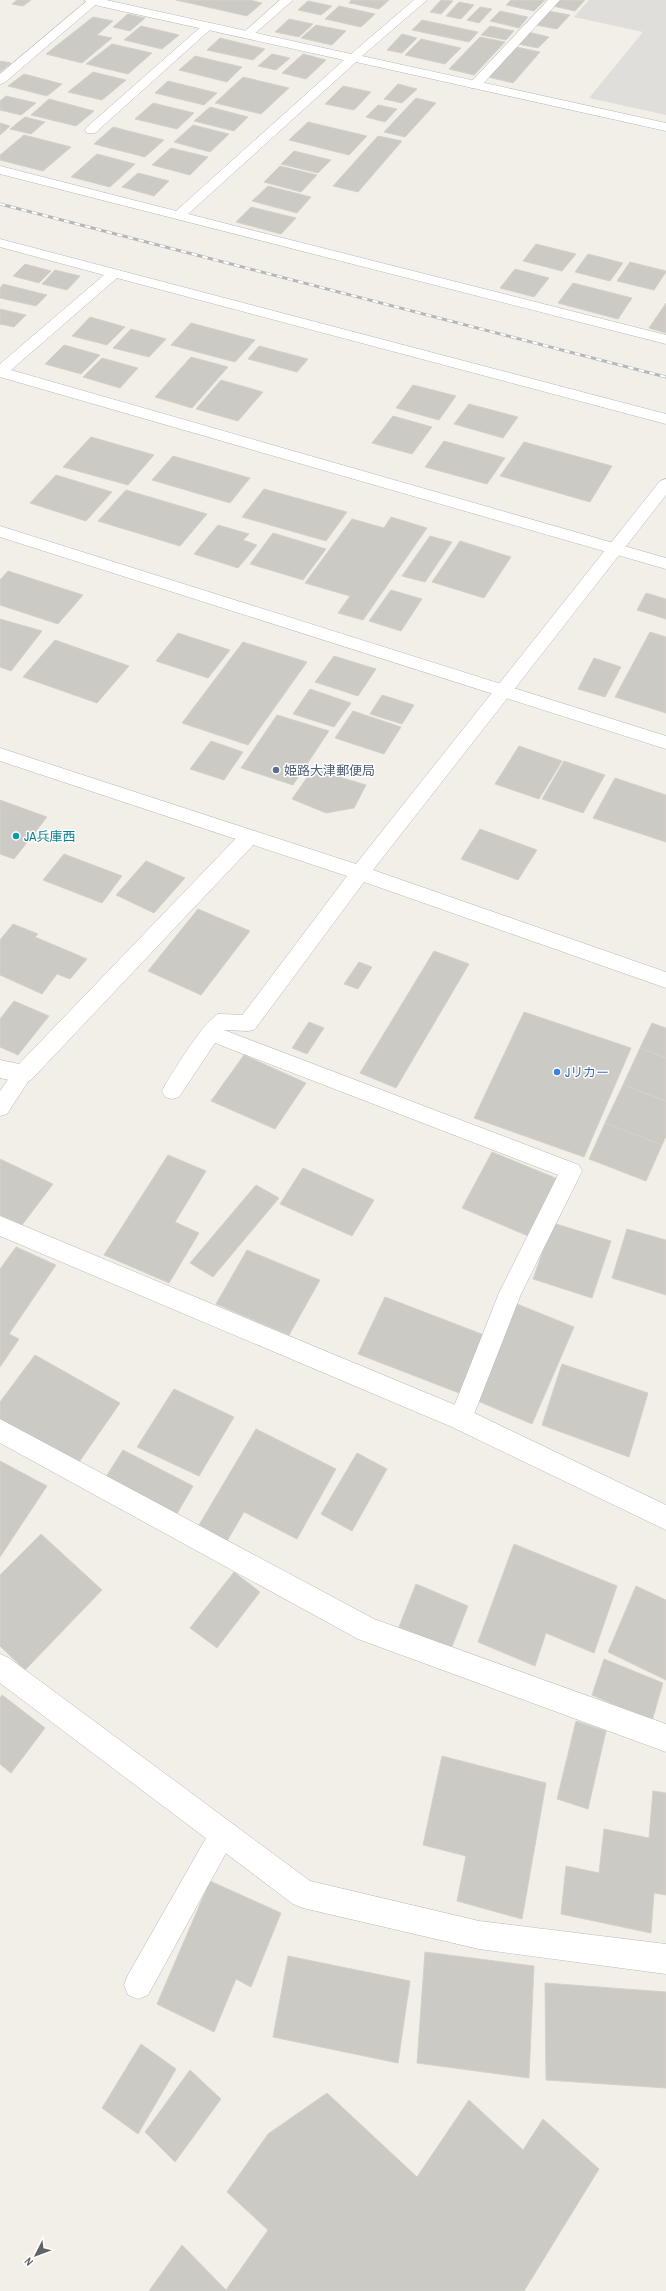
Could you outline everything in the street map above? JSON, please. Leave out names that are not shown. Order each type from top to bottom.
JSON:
[{"type":"street","points":[[92,0],[666,127]]},
{"type":"street","points":[[179,216],[353,58],[421,0]]},
{"type":"street","points":[[0,170],[666,340]]},
{"type":"street","points":[[0,243],[666,419]]},
{"type":"street","points":[[114,274],[0,372],[666,564]]},
{"type":"street","points":[[248,1022],[360,873],[666,484]]},
{"type":"street","points":[[0,530],[666,743]]},
{"type":"street","points":[[0,754],[360,873],[666,980]]},
{"type":"street","points":[[0,1069],[23,1074],[249,837]]},
{"type":"street","points":[[0,1226],[461,1419],[666,1518]]},
{"type":"street","points":[[0,1430],[367,1630],[666,1738]]},
{"type":"street","points":[[0,1667],[303,1894],[479,1935],[666,1959]]},
{"type":"lane","points":[[0,80],[92,0]]},
{"type":"lane","points":[[248,35],[287,0]]},
{"type":"lane","points":[[475,85],[554,0]]},
{"type":"lane","points":[[91,130],[208,26]]},
{"type":"lane","points":[[172,1091],[210,1033],[219,1022],[248,1022]]},
{"type":"lane","points":[[210,1033],[571,1171],[510,1293],[461,1419]]},
{"type":"lane","points":[[0,1108],[23,1074]]},
{"type":"lane","points":[[138,1985],[223,1833]]},
{"type":"shaded area","points":[[589,0],[666,0],[666,115],[589,98],[643,32],[574,17]]},
{"type":"building","points":[[17,0],[31,0],[23,6],[12,4]]},
{"type":"building","points":[[176,0],[250,0],[262,3],[247,16]]},
{"type":"building","points":[[351,0],[389,0],[379,9],[349,3]]},
{"type":"building","points":[[441,0],[453,1],[441,14],[430,12]]},
{"type":"building","points":[[511,0],[545,0],[534,11],[506,5]]},
{"type":"building","points":[[559,0],[585,0],[575,11],[553,6]]},
{"type":"building","points":[[308,1],[332,6],[321,15],[298,10]]},
{"type":"building","points":[[459,2],[474,5],[461,19],[446,16]]},
{"type":"building","points":[[339,6],[375,14],[361,27],[325,19]]},
{"type":"building","points":[[480,7],[492,9],[479,23],[467,20]]},
{"type":"building","points":[[500,11],[528,17],[519,28],[490,21]]},
{"type":"building","points":[[548,11],[570,15],[557,29],[536,25]]},
{"type":"building","points":[[128,14],[145,18],[130,31],[113,27]]},
{"type":"building","points":[[93,17],[113,21],[97,35],[112,38],[82,63],[46,54]]},
{"type":"building","points":[[289,19],[313,24],[299,37],[275,32]]},
{"type":"building","points":[[422,20],[478,32],[469,42],[412,30]]},
{"type":"building","points":[[316,25],[346,31],[332,45],[301,38]]},
{"type":"building","points":[[141,26],[179,35],[162,49],[124,40]]},
{"type":"building","points":[[490,26],[514,31],[506,40],[481,35]]},
{"type":"building","points":[[528,32],[549,37],[538,48],[518,44]]},
{"type":"building","points":[[402,34],[417,38],[402,53],[387,50]]},
{"type":"building","points":[[480,37],[505,42],[474,75],[449,69]]},
{"type":"building","points":[[220,38],[265,49],[253,60],[207,50]]},
{"type":"building","points":[[421,39],[461,48],[445,64],[405,55]]},
{"type":"building","points":[[112,44],[152,53],[128,74],[86,64]]},
{"type":"building","points":[[516,47],[540,52],[513,83],[488,77]]},
{"type":"building","points":[[272,54],[290,58],[276,70],[258,66]]},
{"type":"building","points":[[303,54],[326,60],[306,79],[282,73]]},
{"type":"building","points":[[195,56],[242,67],[227,82],[179,70]]},
{"type":"building","points":[[0,61],[11,63],[0,72]]},
{"type":"building","points":[[93,72],[126,80],[102,100],[68,92]]},
{"type":"building","points":[[24,74],[62,84],[47,96],[8,86]]},
{"type":"building","points":[[243,77],[289,88],[261,114],[215,103]]},
{"type":"building","points":[[168,81],[217,93],[204,105],[155,93]]},
{"type":"building","points":[[398,84],[417,89],[402,103],[384,99]]},
{"type":"building","points":[[343,86],[371,92],[354,110],[325,104]]},
{"type":"building","points":[[6,96],[36,103],[21,115],[0,110],[0,101]]},
{"type":"building","points":[[416,98],[436,103],[405,137],[384,132]]},
{"type":"building","points":[[49,99],[94,111],[76,126],[31,115]]},
{"type":"building","points":[[153,103],[194,113],[177,129],[135,119]]},
{"type":"building","points":[[378,105],[397,109],[385,122],[366,117]]},
{"type":"building","points":[[210,107],[248,117],[234,131],[194,121]]},
{"type":"building","points":[[25,117],[45,122],[31,134],[10,129]]},
{"type":"building","points":[[308,122],[367,136],[349,155],[289,140]]},
{"type":"building","points":[[0,123],[10,126],[0,135]]},
{"type":"building","points":[[193,125],[229,134],[210,152],[174,142]]},
{"type":"building","points":[[113,127],[164,140],[145,157],[94,144]]},
{"type":"building","points":[[24,135],[71,147],[43,171],[0,160],[0,155]]},
{"type":"building","points":[[378,136],[402,141],[358,192],[333,186]]},
{"type":"building","points":[[171,148],[208,157],[190,175],[152,165]]},
{"type":"building","points":[[294,151],[331,160],[318,173],[281,164]]},
{"type":"building","points":[[97,154],[135,164],[110,187],[71,177]]},
{"type":"building","points":[[280,166],[317,175],[301,192],[264,182]]},
{"type":"building","points":[[138,173],[169,181],[154,196],[122,187]]},
{"type":"building","points":[[268,186],[311,197],[297,213],[252,201]]},
{"type":"building","points":[[251,207],[296,218],[281,234],[236,222]]},
{"type":"building","points":[[536,244],[576,254],[562,271],[523,261]]},
{"type":"building","points":[[588,254],[623,263],[610,281],[575,272]]},
{"type":"building","points":[[630,262],[666,272],[654,290],[617,281]]},
{"type":"building","points":[[25,264],[51,271],[39,283],[13,276]]},
{"type":"building","points":[[515,269],[549,278],[534,297],[500,288]]},
{"type":"building","points":[[55,270],[80,276],[67,290],[42,284]]},
{"type":"building","points":[[573,283],[632,298],[618,319],[558,303]]},
{"type":"building","points":[[3,284],[47,295],[36,306],[0,298],[0,288]]},
{"type":"building","points":[[666,303],[666,333],[649,328]]},
{"type":"building","points":[[0,309],[26,315],[14,327],[0,324]]},
{"type":"building","points":[[90,317],[125,327],[107,345],[72,336]]},
{"type":"building","points":[[191,323],[255,340],[235,362],[171,345]]},
{"type":"building","points":[[131,329],[166,339],[149,357],[113,348]]},
{"type":"building","points":[[64,345],[100,355],[81,374],[45,364]]},
{"type":"building","points":[[259,346],[308,359],[297,372],[248,359]]},
{"type":"building","points":[[191,357],[228,367],[192,408],[155,397]]},
{"type":"building","points":[[102,358],[138,368],[120,388],[83,377]]},
{"type":"building","points":[[221,380],[263,392],[238,421],[196,409]]},
{"type":"building","points":[[413,385],[456,396],[439,420],[396,408]]},
{"type":"building","points":[[469,404],[518,417],[503,438],[454,424]]},
{"type":"building","points":[[393,416],[432,427],[412,454],[372,443]]},
{"type":"building","points":[[91,437],[154,455],[128,485],[63,467]]},
{"type":"building","points":[[444,441],[505,458],[487,484],[425,467]]},
{"type":"building","points":[[524,442],[612,466],[590,502],[500,476]]},
{"type":"building","points":[[173,456],[250,478],[230,503],[152,480]]},
{"type":"building","points":[[56,475],[112,492],[86,521],[30,503]]},
{"type":"building","points":[[264,489],[347,512],[326,541],[242,517]]},
{"type":"building","points":[[126,490],[207,514],[180,546],[98,521]]},
{"type":"building","points":[[391,517],[427,528],[363,620],[338,613],[350,596],[305,583],[352,519],[384,528]]},
{"type":"building","points":[[218,525],[249,534],[243,540],[257,545],[238,568],[194,554]]},
{"type":"building","points":[[273,533],[326,549],[303,580],[250,564]]},
{"type":"building","points":[[430,536],[452,542],[425,582],[402,576]]},
{"type":"building","points":[[460,541],[511,557],[484,598],[432,582]]},
{"type":"building","points":[[8,571],[83,595],[58,624],[0,605],[0,580]]},
{"type":"building","points":[[391,590],[422,599],[401,631],[369,621]]},
{"type":"building","points":[[646,593],[666,599],[666,619],[637,610]]},
{"type":"building","points":[[0,619],[42,631],[11,671],[0,667]]},
{"type":"building","points":[[650,632],[666,637],[666,713],[615,697]]},
{"type":"building","points":[[178,633],[230,650],[208,678],[156,661]]},
{"type":"building","points":[[55,640],[129,666],[97,703],[23,677]]},
{"type":"building","points":[[243,642],[307,662],[248,745],[182,723]]},
{"type":"building","points":[[334,656],[376,669],[358,696],[315,682]]},
{"type":"building","points":[[594,658],[621,667],[605,697],[578,689]]},
{"type":"building","points":[[310,689],[351,703],[334,727],[293,714]]},
{"type":"building","points":[[382,695],[414,705],[402,724],[370,714]]},
{"type":"building","points":[[353,711],[401,727],[384,754],[335,738]]},
{"type":"building","points":[[277,715],[329,731],[293,785],[241,768]]},
{"type":"building","points":[[211,741],[243,752],[224,780],[190,769]]},
{"type":"building","points":[[519,746],[562,761],[539,799],[495,784]]},
{"type":"building","points":[[564,761],[605,775],[583,813],[542,799]]},
{"type":"building","points":[[313,769],[366,785],[354,808],[326,813],[292,799]]},
{"type":"building","points":[[615,778],[666,795],[666,842],[593,818]]},
{"type":"building","name":"JA兵庫西","points":[[0,800],[47,817],[14,859],[0,854]]},
{"type":"building","points":[[480,829],[537,850],[518,880],[461,859]]},
{"type":"building","points":[[64,854],[122,876],[102,903],[43,880]]},
{"type":"building","points":[[146,861],[185,878],[154,913],[116,895]]},
{"type":"building","points":[[198,909],[250,931],[201,995],[148,971]]},
{"type":"building","points":[[13,924],[38,934],[35,937],[87,959],[70,979],[57,974],[42,994],[0,975],[0,940]]},
{"type":"building","points":[[434,951],[469,964],[396,1088],[360,1073]]},
{"type":"building","points":[[359,962],[372,967],[358,989],[344,984]]},
{"type":"building","points":[[14,1001],[49,1016],[18,1055],[0,1047],[0,1019]]},
{"type":"building","points":[[524,1012],[631,1048],[584,1157],[474,1118]]},
{"type":"building","points":[[309,1022],[324,1028],[307,1054],[292,1048]]},
{"type":"building","points":[[652,1023],[666,1028],[666,1058],[640,1048]]},
{"type":"building","points":[[640,1048],[666,1058],[666,1101],[623,1085]]},
{"type":"building","points":[[244,1055],[306,1083],[275,1129],[211,1101]]},
{"type":"building","points":[[623,1085],[666,1101],[666,1136],[662,1145],[605,1123]]},
{"type":"building","points":[[605,1123],[662,1145],[646,1181],[589,1159]]},
{"type":"building","points":[[492,1152],[558,1179],[528,1236],[462,1208]]},
{"type":"building","points":[[168,1155],[206,1171],[175,1222],[199,1233],[169,1283],[104,1255]]},
{"type":"building","points":[[0,1159],[53,1184],[22,1225],[0,1215]]},
{"type":"building","points":[[303,1168],[374,1200],[352,1236],[280,1204]]},
{"type":"building","points":[[256,1185],[279,1198],[213,1277],[190,1263]]},
{"type":"building","points":[[553,1223],[611,1241],[592,1298],[533,1279]]},
{"type":"building","points":[[627,1229],[666,1240],[666,1295],[612,1278]]},
{"type":"building","points":[[16,1247],[56,1265],[9,1334],[19,1339],[0,1367],[0,1269]]},
{"type":"building","points":[[247,1250],[320,1280],[289,1335],[216,1304]]},
{"type":"building","points":[[385,1297],[484,1335],[459,1393],[358,1354]]},
{"type":"building","points":[[517,1304],[574,1327],[532,1424],[473,1399]]},
{"type":"building","points":[[35,1355],[120,1403],[77,1465],[0,1422],[0,1402]]},
{"type":"building","points":[[562,1364],[648,1393],[629,1457],[542,1425]]},
{"type":"building","points":[[174,1389],[234,1417],[199,1476],[137,1447]]},
{"type":"building","points":[[256,1429],[336,1469],[297,1539],[244,1512],[227,1541],[199,1525]]},
{"type":"building","points":[[123,1450],[193,1486],[175,1517],[104,1480]]},
{"type":"building","points":[[357,1453],[387,1469],[352,1531],[321,1514]]},
{"type":"building","points":[[0,1461],[47,1486],[0,1557]]},
{"type":"building","points":[[41,1534],[102,1590],[25,1670],[0,1646],[0,1575]]},
{"type":"building","points":[[514,1544],[617,1586],[594,1653],[546,1633],[535,1666],[478,1642]]},
{"type":"building","points":[[234,1572],[260,1592],[217,1648],[190,1628]]},
{"type":"building","points":[[416,1584],[468,1606],[451,1649],[399,1627]]},
{"type":"building","points":[[636,1586],[666,1600],[666,1680],[608,1652]]},
{"type":"building","points":[[604,1659],[663,1683],[652,1721],[592,1695]]},
{"type":"building","points":[[2,1695],[45,1728],[11,1773],[0,1764],[0,1698]]},
{"type":"building","points":[[576,1721],[606,1731],[588,1809],[557,1799]]},
{"type":"building","points":[[442,1756],[546,1783],[522,1919],[457,1901],[466,1856],[423,1845]]},
{"type":"building","points":[[653,1791],[666,1793],[666,1895],[654,1893],[651,1933],[561,1914],[566,1866],[599,1873],[604,1829],[649,1838]]},
{"type":"building","points":[[210,1881],[281,1913],[251,1987],[236,1979],[214,2032],[157,2004]]},
{"type":"building","points":[[425,1952],[534,1966],[529,2078],[417,2063]]},
{"type":"building","points":[[288,1956],[410,1981],[398,2063],[273,2037]]},
{"type":"building","points":[[545,1983],[666,1992],[666,2088],[546,2080]]},
{"type":"building","points":[[141,2044],[176,2069],[138,2134],[102,2108]]},
{"type":"building","points":[[190,2070],[221,2099],[175,2162],[145,2132]]},
{"type":"building","points":[[327,2093],[417,2177],[469,2100],[523,2150],[543,2119],[599,2169],[524,2291],[149,2291],[182,2245],[226,2290],[268,2230],[227,2192],[268,2134]]},
{"type":"railway","points":[[0,204],[666,377]]},
{"type":"place","name":"姫路大津郵便局","points":[[276,770]]},
{"type":"place","name":"JA兵庫西","points":[[16,836]]},
{"type":"place","name":"Jリカー","points":[[557,1072]]}]
